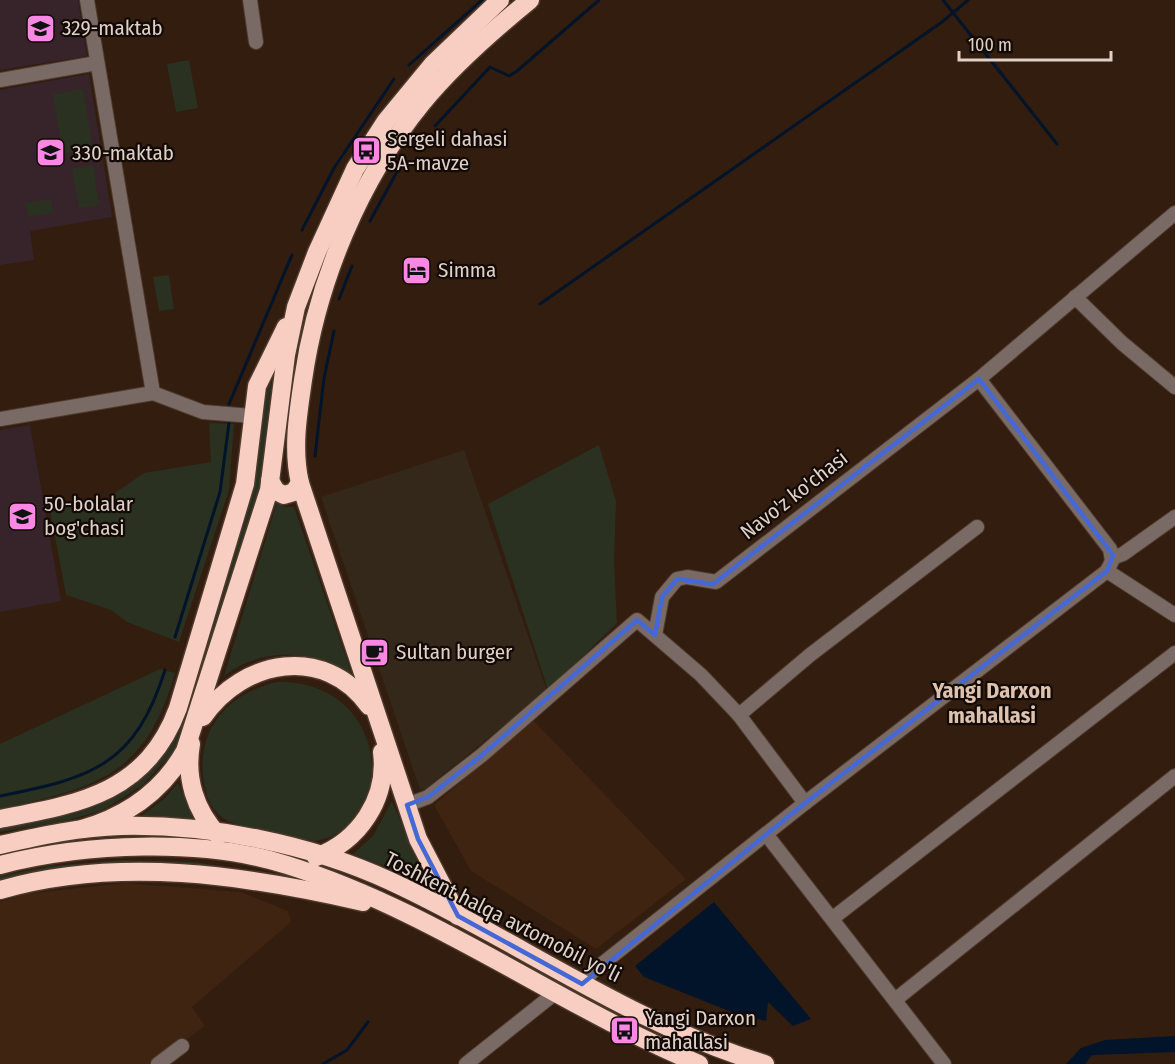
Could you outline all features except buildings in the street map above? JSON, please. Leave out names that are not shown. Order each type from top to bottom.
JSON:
[{"type":"highway","points":[[0,819],[62,807],[101,794],[138,770],[163,742],[178,708],[242,498],[252,416],[260,377],[296,307],[331,219],[366,151],[412,87],[456,40],[500,0]]},
{"type":"highway","points":[[458,916],[418,839],[377,721],[300,483],[296,443],[309,346],[328,282],[363,195],[382,159],[423,101],[466,56],[530,0]]},
{"type":"highway","points":[[237,854],[214,831],[200,810],[190,781],[189,761],[193,733],[270,481],[282,378],[296,307]]},
{"type":"highway","points":[[270,481],[276,490],[284,495],[294,492],[300,483]]},
{"type":"highway","points":[[0,845],[82,829],[115,817],[151,794],[176,766],[193,733],[214,702],[234,683],[258,671],[285,666],[319,671],[344,681],[365,699],[377,721],[383,763],[376,799],[366,819],[351,836],[320,855],[285,864]]},
{"type":"highway","name":"Toshkent halqa avtomobil yo'li","points":[[82,829],[119,826],[214,831],[320,855],[390,881],[671,1029],[765,1064]]},
{"type":"highway","name":"Toshkent halqa avtomobil yo'li","points":[[0,865],[51,854],[108,848],[170,848],[237,854],[285,864],[374,898],[429,924],[554,994],[699,1064]]},
{"type":"highway","points":[[0,890],[34,882],[106,873],[222,877],[363,902],[429,924]]},
{"type":"street","points":[[87,0],[153,393]]},
{"type":"street","points":[[250,0],[256,42]]},
{"type":"street","points":[[0,80],[98,63]]},
{"type":"street","name":"Navo'z ko'chasi","points":[[655,635],[662,597],[676,579],[687,577],[716,582],[979,379],[1175,213]]},
{"type":"street","points":[[1075,297],[1122,343],[1175,387]]},
{"type":"street","points":[[979,379],[1110,549],[1110,565]]},
{"type":"street","points":[[0,419],[153,393],[203,412],[252,416]]},
{"type":"street","points":[[582,984],[592,972],[805,803],[1123,554],[1175,517]]},
{"type":"street","points":[[739,715],[810,655],[977,527]]},
{"type":"street","points":[[1110,565],[1175,615]]},
{"type":"street","points":[[407,805],[428,796],[482,755],[637,620],[701,675],[739,715],[805,803]]},
{"type":"street","points":[[833,918],[1175,653]]},
{"type":"street","points":[[895,1000],[1175,776]]},
{"type":"street","points":[[766,834],[944,1064]]},
{"type":"street","points":[[466,1064],[554,994]]},
{"type":"street","points":[[158,1064],[182,1046]]},
{"type":"highlighted area","points":[[979,379],[1113,555],[1107,571],[805,803],[582,984],[458,916],[418,839],[407,805],[428,797],[482,755],[637,620],[655,635],[662,597],[677,579],[713,584]]},
{"type":"shaded area","name":"329-maktab","points":[[0,0],[78,0],[87,56],[0,70]]},
{"type":"shaded area","name":"330-maktab","points":[[89,74],[112,217],[30,231],[34,260],[0,265],[0,90]]},
{"type":"shaded area","name":"50-bolalar bog'chasi","points":[[30,425],[61,601],[0,612],[0,430]]},
{"type":"shaded area","points":[[464,450],[547,691],[425,789],[420,790],[321,497]]},
{"type":"shaded area","points":[[533,720],[686,879],[596,949],[471,871],[434,805]]},
{"type":"shaded area","points":[[125,883],[241,892],[288,911],[291,922],[192,1007],[205,1026],[152,1064],[0,1064],[0,902],[25,894]]},
{"type":"green space","points":[[189,60],[198,108],[176,112],[167,64]]},
{"type":"green space","points":[[83,89],[93,149],[63,154],[53,94]]},
{"type":"green space","points":[[93,165],[99,205],[79,208],[72,169]]},
{"type":"green space","points":[[51,199],[53,212],[28,217],[25,203]]},
{"type":"green space","points":[[169,275],[174,309],[159,311],[153,277]]},
{"type":"green space","points":[[274,361],[259,491],[193,707],[175,750],[143,785],[103,810],[69,820],[0,832],[0,826],[88,807],[161,755],[259,404]]},
{"type":"green space","points":[[209,423],[234,424],[229,490],[179,642],[127,622],[111,610],[66,595],[50,510],[102,502],[144,473],[211,462]]},
{"type":"green space","points":[[599,445],[616,501],[614,561],[617,623],[548,690],[488,504]]},
{"type":"green space","points":[[277,502],[285,507],[294,507],[352,675],[321,660],[288,655],[255,660],[239,666],[224,676]]},
{"type":"green space","points":[[160,669],[175,673],[163,708],[149,735],[132,756],[113,772],[90,784],[0,809],[0,744]]},
{"type":"green space","points":[[277,682],[315,688],[343,704],[362,728],[371,756],[371,784],[361,810],[342,830],[315,841],[229,822],[214,809],[205,788],[203,759],[206,742],[220,714],[245,694]]},
{"type":"green space","points":[[178,783],[193,819],[141,816],[164,799]]},
{"type":"green space","points":[[392,801],[426,882],[353,854],[373,836]]},
{"type":"green space","points":[[122,860],[196,862],[253,872],[224,870],[0,883],[0,876],[50,866]]},
{"type":"water","points":[[714,902],[811,1019],[793,1026],[768,1002],[766,1021],[729,1011],[644,977],[635,966]]},
{"type":"water","points":[[1175,1036],[1175,1052],[1092,1055],[1085,1064],[1066,1064],[1081,1048],[1105,1040]]},
{"type":"waterway","points":[[409,65],[482,0]]},
{"type":"waterway","points":[[435,126],[490,67],[509,76],[599,0]]},
{"type":"waterway","points":[[943,0],[1057,144]]},
{"type":"waterway","points":[[540,304],[942,22],[968,0]]},
{"type":"waterway","points":[[302,230],[334,168],[394,79]]},
{"type":"waterway","points":[[370,221],[404,159]]},
{"type":"waterway","points":[[229,404],[292,255]]},
{"type":"waterway","points":[[339,299],[352,266]]},
{"type":"waterway","points":[[315,456],[324,378],[334,331]]},
{"type":"waterway","points":[[175,637],[220,492],[229,423]]},
{"type":"waterway","points":[[0,796],[60,782],[84,774],[105,762],[124,747],[139,728],[153,702],[165,670]]},
{"type":"waterway","points":[[323,1064],[347,1050],[368,1022]]},
{"type":"place","name":"329-maktab","points":[[41,28]]},
{"type":"place","name":"Sergeli dahasi 5A-mavze","points":[[366,151]]},
{"type":"place","name":"330-maktab","points":[[51,153]]},
{"type":"place","name":"Simma","points":[[417,270]]},
{"type":"place","name":"50-bolalar bog'chasi","points":[[23,516]]},
{"type":"place","name":"Sultan burger","points":[[375,652]]},
{"type":"place","name":"Yangi Darxon mahallasi","points":[[624,1030]]},
{"type":"district","name":"Yangi Darxon mahallasi","points":[[992,702]]}]
